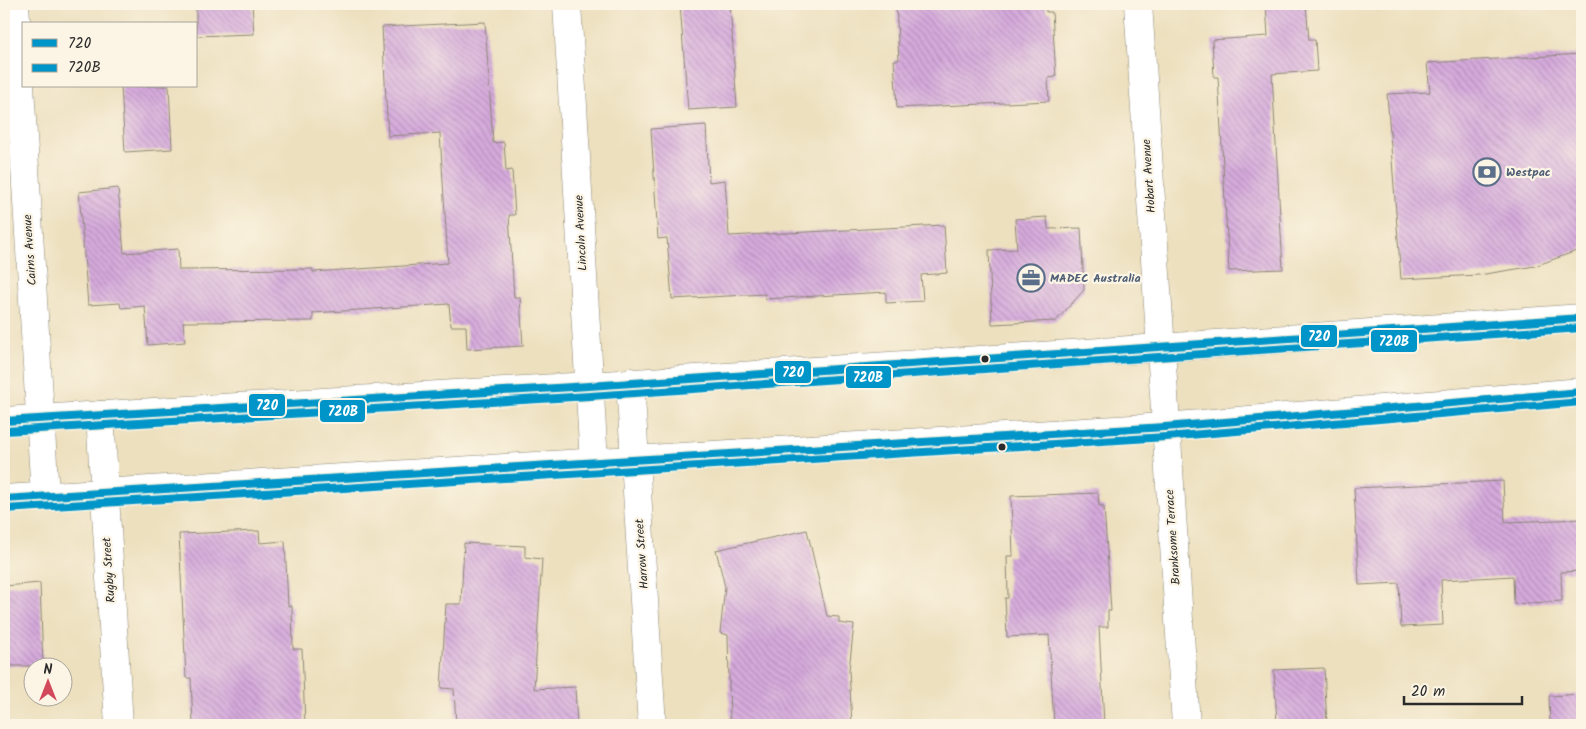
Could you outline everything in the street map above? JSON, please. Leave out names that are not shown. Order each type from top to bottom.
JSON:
[{"type":"main road","name":"Cairns Avenue","points":[[15,4],[45,496]]},
{"type":"main road","name":"Lincoln Avenue","points":[[567,4],[594,463]]},
{"type":"main road","name":"Hobart Avenue","points":[[1138,4],[1160,348]]},
{"type":"main road","points":[[4,421],[589,386],[1160,348],[1578,316]]},
{"type":"main road","name":"Branksome Terrace","points":[[1160,348],[1186,725]]},
{"type":"main road","name":"Harrow Street","points":[[630,382],[652,725]]},
{"type":"main road","points":[[4,499],[1165,427],[1582,392]]},
{"type":"main road","name":"Rugby Street","points":[[100,415],[119,725]]},
{"type":"building","points":[[196,4],[252,4],[254,34],[198,36],[198,22],[196,22]]},
{"type":"building","points":[[680,4],[730,4],[737,107],[688,110]]},
{"type":"building","points":[[896,4],[1046,4],[1046,12],[1052,12],[1056,77],[1048,78],[1049,101],[897,108],[894,60],[899,60]]},
{"type":"building","points":[[1266,4],[1306,4],[1309,40],[1315,40],[1317,71],[1272,74],[1283,269],[1229,271],[1218,77],[1214,77],[1212,40],[1268,36]]},
{"type":"building","points":[[485,22],[493,143],[504,142],[506,171],[512,170],[515,215],[509,215],[514,297],[520,297],[523,346],[467,349],[466,326],[451,326],[449,304],[313,313],[313,321],[183,322],[185,342],[148,345],[145,306],[121,308],[120,303],[88,305],[79,192],[118,188],[124,253],[178,249],[179,270],[313,269],[313,272],[448,263],[440,133],[388,136],[382,27]]},
{"type":"building","name":"Westpac","points":[[1582,54],[1582,249],[1535,266],[1479,275],[1401,279],[1387,94],[1430,92],[1427,63]]},
{"type":"building","points":[[121,88],[169,88],[172,149],[125,152]]},
{"type":"building","points":[[706,125],[709,182],[725,180],[729,236],[944,225],[947,273],[921,275],[923,301],[886,303],[886,292],[765,299],[765,294],[672,299],[667,238],[658,239],[651,129]]},
{"type":"building","points":[[1047,217],[1048,229],[1081,228],[1084,290],[1056,321],[992,324],[989,250],[1017,249],[1015,219]]},
{"type":"building","points":[[1503,481],[1505,522],[1582,519],[1582,571],[1561,572],[1562,601],[1514,604],[1513,576],[1441,580],[1443,625],[1401,627],[1399,583],[1359,585],[1354,488]]},
{"type":"building","points":[[1098,493],[1099,506],[1104,506],[1111,611],[1108,611],[1108,627],[1099,627],[1104,725],[1054,725],[1049,635],[1007,637],[1005,598],[1008,598],[1007,556],[1013,556],[1011,496]]},
{"type":"building","points":[[807,530],[827,616],[839,617],[839,623],[854,625],[849,670],[852,725],[730,725],[728,635],[720,633],[725,587],[716,550]]},
{"type":"building","points":[[259,531],[260,543],[285,541],[288,606],[292,606],[293,649],[302,649],[305,725],[193,725],[191,678],[186,678],[179,534]]},
{"type":"building","points":[[464,543],[525,546],[525,557],[542,559],[534,689],[575,687],[577,725],[456,725],[454,689],[441,688],[446,604],[461,604]]},
{"type":"building","points":[[40,583],[43,656],[22,656],[22,666],[4,666],[4,586]]},
{"type":"building","points":[[1324,668],[1327,725],[1277,725],[1274,670]]},
{"type":"building","points":[[1582,694],[1582,725],[1550,725],[1549,696]]},
{"type":"transit line","name":"720","points":[[4,421],[589,386],[1582,318]]},
{"type":"transit line","name":"720B","points":[[5,431],[590,396],[1582,328]]},
{"type":"transit line","name":"720","points":[[4,499],[1165,427],[1582,392]]},
{"type":"transit line","name":"720B","points":[[5,509],[1166,437],[1582,402]]},
{"type":"place","name":"Westpac","points":[[1487,172]]},
{"type":"place","name":"MADEC Australia","points":[[1031,278]]}]
